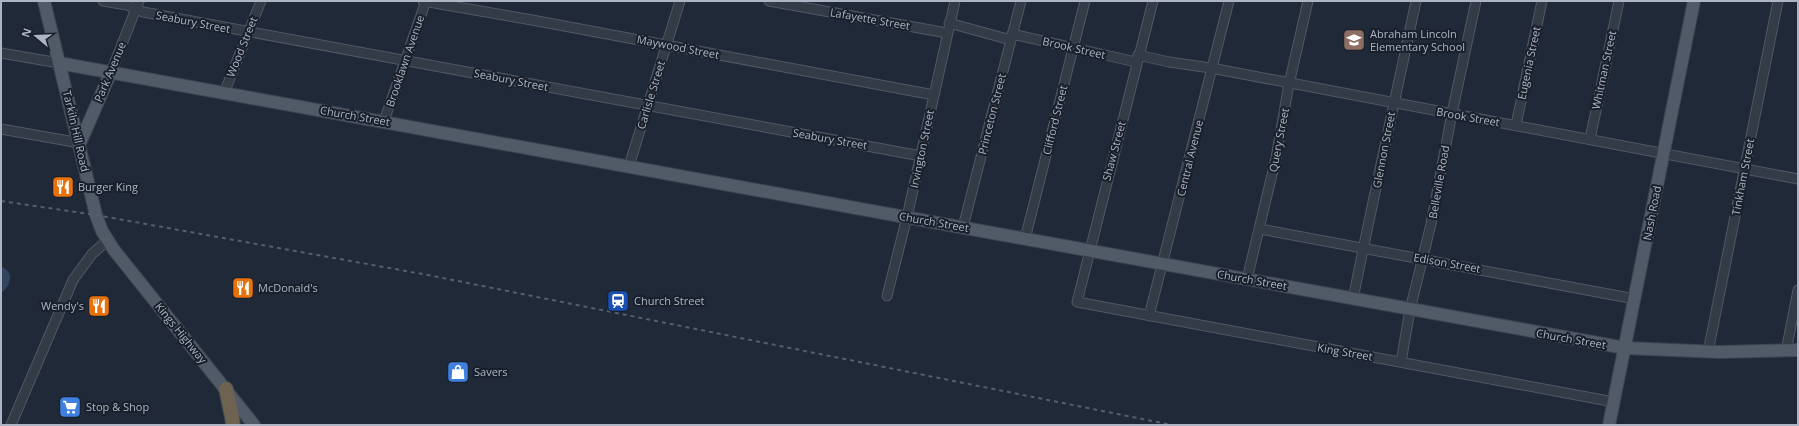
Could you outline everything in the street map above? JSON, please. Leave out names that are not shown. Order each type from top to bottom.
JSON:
[{"type":"highway","points":[[226,389],[232,417],[232,425]]},
{"type":"main road","name":"Tarkiln Hill Road","points":[[44,1],[80,143],[96,215],[108,240]]},
{"type":"main road","name":"Nash Road","points":[[1609,425],[1694,1]]},
{"type":"main road","name":"Church Street","points":[[59,63],[1625,348],[1708,352],[1792,350]]},
{"type":"main road","name":"Park Avenue","points":[[80,143],[111,72]]},
{"type":"main road","name":"Kings Highway","points":[[108,240],[120,258],[254,425]]},
{"type":"street","name":"Seabury Street","points":[[103,1],[137,5],[143,12],[248,33],[921,156]]},
{"type":"street","name":"Wood Street","points":[[224,93],[261,1]]},
{"type":"street","name":"Maywood Street","points":[[422,1],[934,95]]},
{"type":"street","name":"Brooklawn Avenue","points":[[384,121],[426,1]]},
{"type":"street","name":"Carlisle Street","points":[[629,166],[680,1]]},
{"type":"street","name":"Lafayette Street","points":[[769,1],[947,33]]},
{"type":"street","name":"Irvington Street","points":[[887,296],[907,217],[955,1]]},
{"type":"street","name":"Princeton Street","points":[[963,227],[1021,1]]},
{"type":"street","name":"Clifford Street","points":[[1025,239],[1085,1]]},
{"type":"street","name":"Shaw Street","points":[[1077,302],[1137,58],[1153,1]]},
{"type":"street","name":"Central Avenue","points":[[1149,316],[1229,1]]},
{"type":"street","name":"Query Street","points":[[1247,279],[1276,158],[1308,1]]},
{"type":"street","name":"Glennon Street","points":[[1353,299],[1382,163],[1393,103],[1416,1]]},
{"type":"street","name":"Belleville Road","points":[[1401,362],[1410,310],[1431,224],[1476,1]]},
{"type":"street","name":"Eugenia Street","points":[[1516,126],[1542,1]]},
{"type":"street","name":"Whitman Street","points":[[1590,139],[1619,1]]},
{"type":"street","name":"Tinkham Street","points":[[1708,352],[1778,1]]},
{"type":"street","name":"Park Avenue","points":[[111,72],[137,5]]},
{"type":"street","name":"Brook Street","points":[[949,23],[1073,49],[1211,68],[1798,179]]},
{"type":"street","name":"Church Street","points":[[1,52],[59,63]]},
{"type":"street","points":[[1,129],[80,143]]},
{"type":"street","name":"Edison Street","points":[[1260,228],[1635,299]]},
{"type":"street","points":[[11,425],[74,280],[92,254],[108,240]]},
{"type":"street","points":[[1792,350],[1798,290]]},
{"type":"street","name":"King Street","points":[[1077,302],[1614,402]]},
{"type":"water","points":[[1,267],[8,272],[10,279],[7,287],[1,293]]},
{"type":"railway","points":[[1,201],[96,215],[428,275],[1172,425]]},
{"type":"place","name":"Abraham Lincoln Elementary School","points":[[1354,40]]},
{"type":"place","name":"Burger King","points":[[63,187]]},
{"type":"place","name":"McDonald's","points":[[243,288]]},
{"type":"place","name":"Church Street","points":[[618,301]]},
{"type":"place","name":"Wendy's","points":[[99,306]]},
{"type":"place","name":"Savers","points":[[458,372]]},
{"type":"place","name":"Stop & Shop","points":[[70,407]]}]
